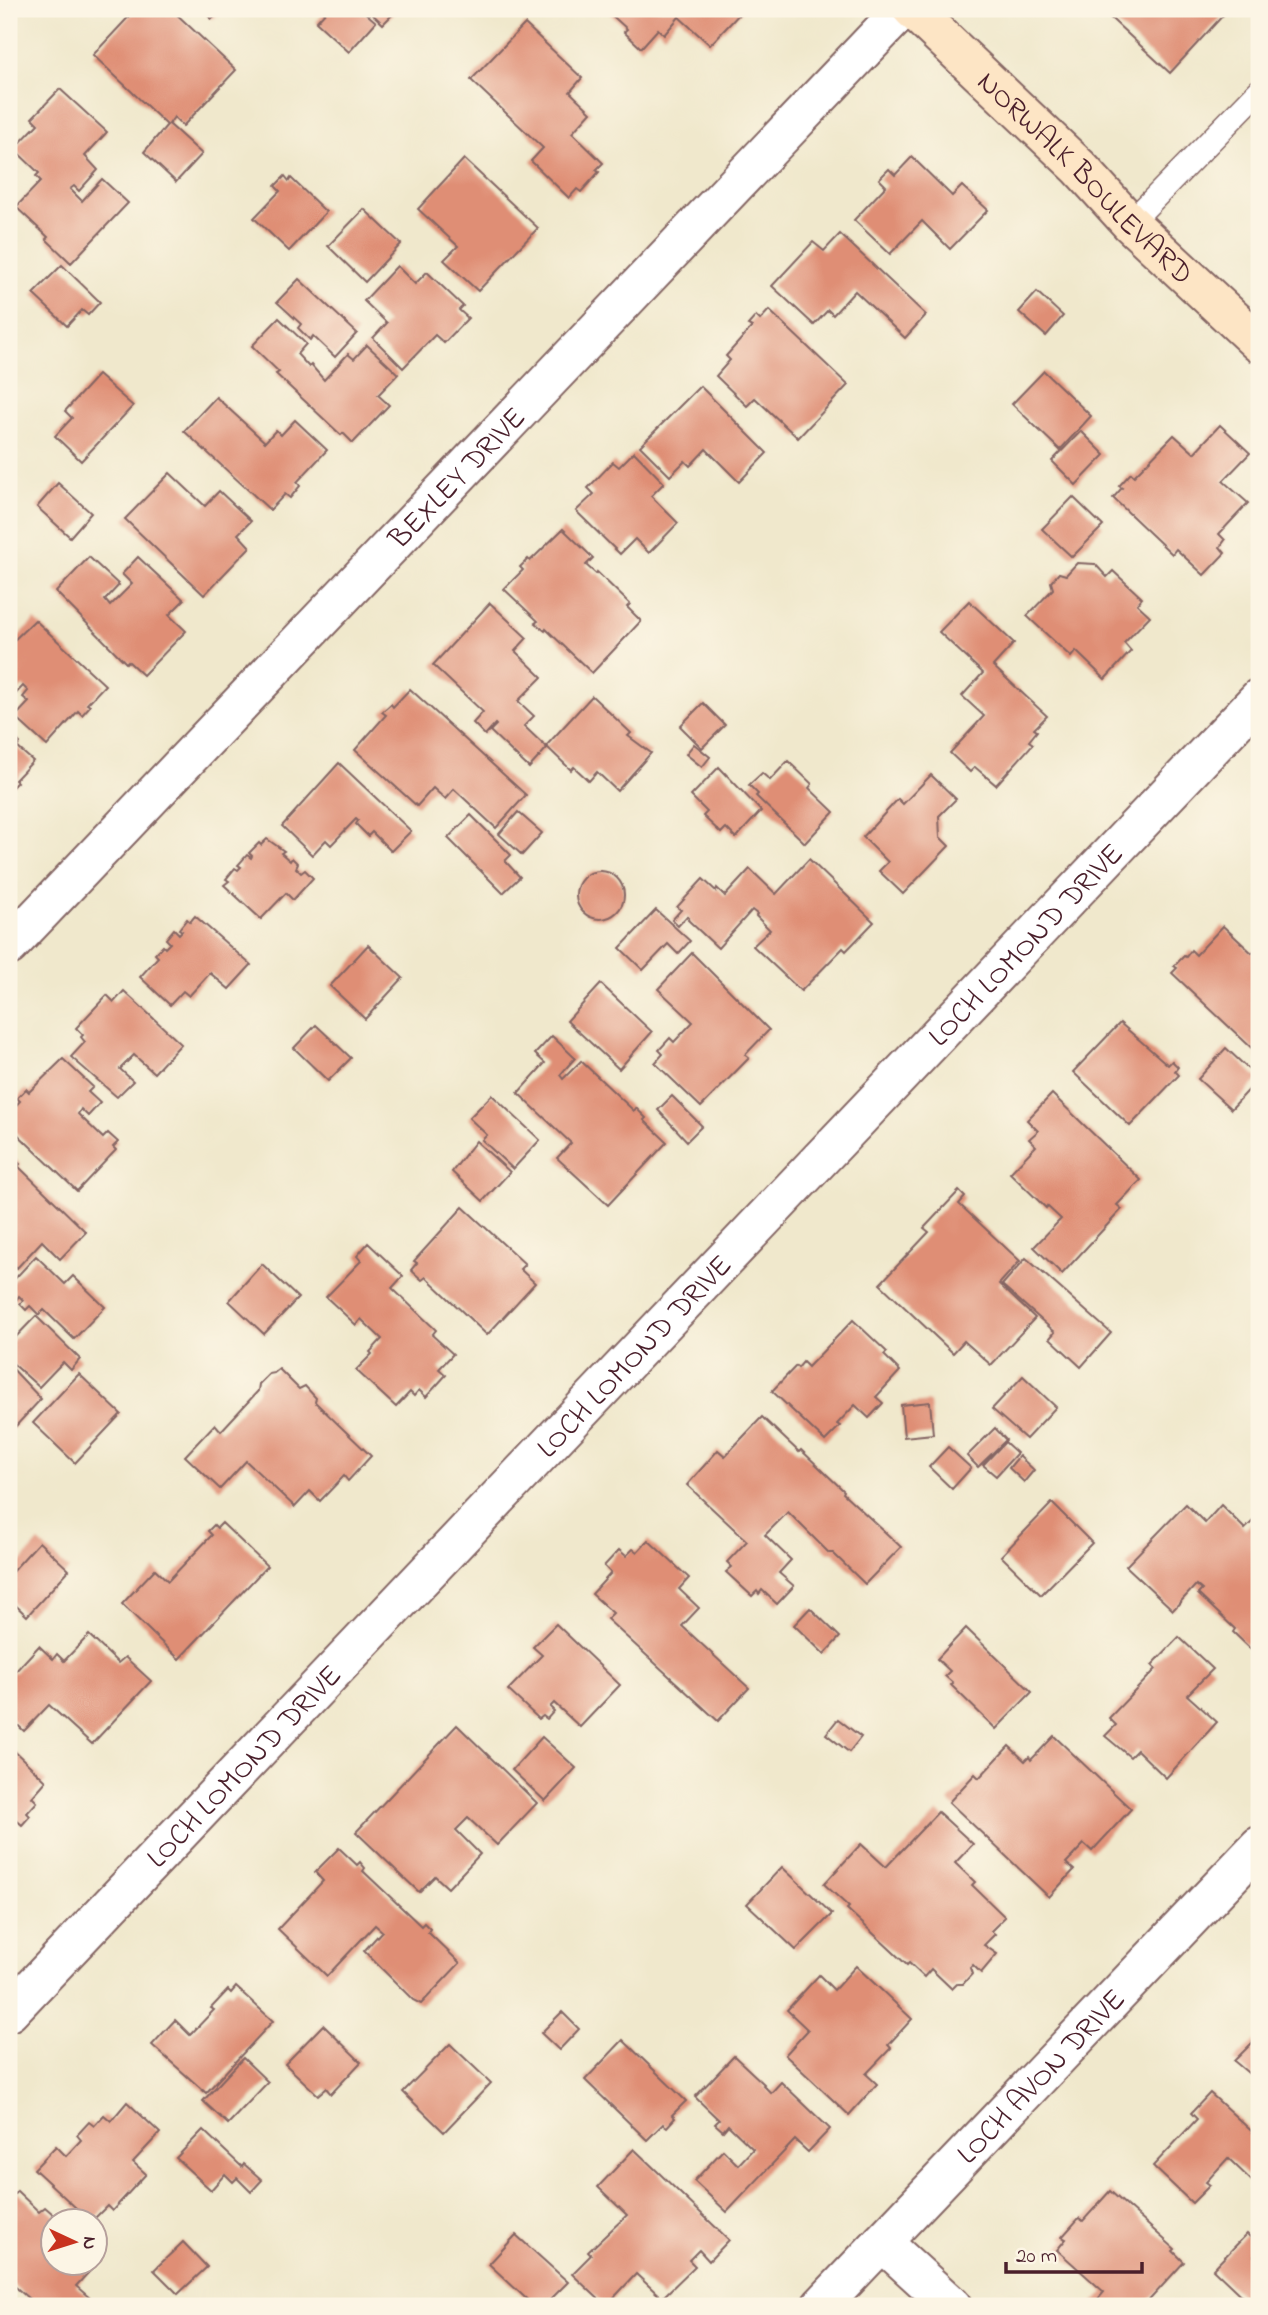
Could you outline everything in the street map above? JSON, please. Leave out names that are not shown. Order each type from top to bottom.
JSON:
[{"type":"main road","name":"NORWALK BOULEVARD","points":[[912,9],[1080,168],[1130,223],[1259,343]]},
{"type":"street","name":"BEXLEY DRIVE","points":[[9,946],[903,9]]},
{"type":"street","name":"LOCH LOMOND DRIVE","points":[[9,2012],[1259,698]]},
{"type":"street","name":"LOCH AVON DRIVE","points":[[821,2306],[1259,1846]]},
{"type":"street","points":[[881,2242],[952,2306]]},
{"type":"lane","points":[[1130,223],[1259,91]]},
{"type":"building","points":[[136,9],[171,9],[236,70],[183,126],[174,117],[169,124],[202,154],[176,182],[144,152],[167,125],[93,55]]},
{"type":"building","points":[[201,9],[222,9],[212,19]]},
{"type":"building","points":[[328,9],[361,9],[376,22],[349,52],[316,22]]},
{"type":"building","points":[[367,9],[398,9],[383,24]]},
{"type":"building","points":[[605,9],[744,9],[710,45],[679,17],[664,35],[658,29],[641,48],[624,32],[627,29]]},
{"type":"building","points":[[1101,9],[1224,9],[1227,11],[1170,73]]},
{"type":"building","points":[[525,24],[582,78],[570,92],[591,112],[572,133],[603,163],[596,170],[599,172],[581,192],[577,189],[569,198],[531,161],[543,148],[471,80]]},
{"type":"building","points":[[60,89],[107,132],[85,156],[98,170],[79,191],[74,186],[70,189],[82,201],[102,179],[128,203],[71,263],[16,207],[41,181],[36,176],[39,173],[14,149],[38,124],[32,118]]},
{"type":"building","points":[[912,157],[952,196],[962,186],[988,210],[950,249],[922,221],[890,254],[854,220],[886,186],[879,179],[889,169],[895,175]]},
{"type":"building","points":[[464,159],[538,228],[478,291],[444,260],[458,246],[418,209]]},
{"type":"building","points":[[285,176],[289,181],[291,178],[326,212],[289,251],[254,218],[280,191],[275,186]]},
{"type":"building","points":[[364,209],[401,244],[365,282],[328,246]]},
{"type":"building","points":[[840,234],[926,315],[905,338],[855,291],[833,315],[828,310],[814,325],[772,286],[813,242],[824,251]]},
{"type":"building","points":[[62,265],[100,302],[88,315],[82,310],[67,326],[33,294]]},
{"type":"building","points":[[397,266],[415,284],[427,272],[463,306],[459,310],[468,318],[444,343],[435,335],[403,368],[373,338],[387,323],[364,301]]},
{"type":"building","points":[[299,279],[357,333],[335,357],[313,336],[310,340],[298,328],[301,324],[277,302]]},
{"type":"building","points":[[1037,292],[1063,316],[1046,336],[1019,312]]},
{"type":"building","points":[[769,310],[848,385],[798,438],[755,398],[747,406],[716,376],[730,360],[726,356],[752,327],[748,325],[756,316],[760,320]]},
{"type":"building","points":[[279,318],[306,344],[297,354],[324,380],[348,354],[354,359],[367,345],[398,374],[378,395],[389,405],[353,443],[276,374],[279,372],[252,346]]},
{"type":"building","points":[[1044,371],[1091,416],[1060,450],[1012,404]]},
{"type":"building","points":[[98,375],[133,406],[81,461],[55,436],[72,418],[65,411]]},
{"type":"building","points":[[700,386],[767,453],[739,482],[706,449],[690,466],[685,461],[670,476],[640,446]]},
{"type":"building","points":[[216,397],[265,442],[276,430],[281,435],[295,420],[327,450],[297,482],[300,486],[290,498],[285,494],[270,510],[184,431]]},
{"type":"building","points":[[1220,425],[1250,453],[1223,481],[1248,503],[1219,534],[1225,540],[1220,547],[1225,553],[1204,575],[1176,549],[1172,554],[1113,498],[1122,488],[1119,486],[1131,473],[1134,476],[1174,435],[1194,453]]},
{"type":"building","points":[[1081,431],[1105,455],[1076,485],[1052,461]]},
{"type":"building","points":[[634,452],[664,483],[651,496],[678,523],[649,553],[635,539],[620,554],[576,511],[594,494],[588,488],[613,462],[619,467]]},
{"type":"building","points":[[170,473],[205,506],[219,491],[251,521],[238,534],[250,547],[204,595],[125,519]]},
{"type":"building","points":[[58,483],[91,513],[70,537],[37,507]]},
{"type":"building","points":[[1073,497],[1103,526],[1072,557],[1042,529]]},
{"type":"building","points":[[563,529],[593,558],[586,565],[630,604],[627,607],[641,621],[592,673],[546,629],[545,631],[535,623],[538,621],[504,589],[523,570],[520,567],[528,559],[530,561]]},
{"type":"building","points":[[89,557],[119,585],[105,600],[110,606],[132,584],[122,574],[138,557],[184,600],[169,615],[186,631],[143,675],[128,661],[126,663],[56,592]]},
{"type":"building","points":[[1077,563],[1095,564],[1107,577],[1113,571],[1142,598],[1137,604],[1150,616],[1124,643],[1131,651],[1105,679],[1076,651],[1071,657],[1027,616],[1053,589],[1051,582],[1059,573],[1066,575]]},
{"type":"building","points":[[969,601],[1014,643],[993,666],[1047,716],[1034,729],[1037,731],[1029,741],[1033,744],[996,785],[975,767],[970,772],[950,753],[984,716],[962,696],[983,673],[939,632]]},
{"type":"building","points":[[490,603],[527,638],[515,651],[542,677],[518,701],[534,716],[524,726],[547,748],[529,768],[490,731],[495,724],[485,735],[473,723],[483,712],[433,665]]},
{"type":"building","points":[[35,620],[105,685],[87,704],[90,706],[82,715],[78,711],[47,746],[15,717],[29,702],[23,697],[28,691],[23,686],[9,701],[9,645]]},
{"type":"building","points":[[410,689],[526,795],[496,828],[454,789],[445,799],[433,788],[417,806],[355,750],[386,715],[382,712],[391,704],[393,707]]},
{"type":"building","points":[[592,696],[631,733],[628,736],[651,753],[617,791],[597,772],[589,781],[574,767],[571,770],[546,746]]},
{"type":"building","points":[[703,703],[725,725],[702,748],[680,726]]},
{"type":"building","points":[[9,737],[14,737],[20,743],[17,747],[33,761],[9,790]]},
{"type":"building","points":[[694,744],[710,757],[702,767],[686,754]]},
{"type":"building","points":[[788,761],[812,784],[809,788],[834,812],[805,843],[756,796],[758,794],[749,785],[762,773],[770,780]]},
{"type":"building","points":[[339,763],[411,831],[391,851],[372,832],[368,836],[356,824],[356,819],[331,845],[326,840],[312,855],[282,826]]},
{"type":"building","points":[[719,767],[761,811],[736,838],[726,828],[721,833],[703,816],[707,812],[691,796]]},
{"type":"building","points":[[931,775],[956,799],[939,816],[940,837],[949,846],[903,894],[879,871],[888,862],[863,837],[898,799],[903,804]]},
{"type":"building","points":[[518,812],[542,833],[522,855],[499,834]]},
{"type":"building","points":[[471,815],[511,855],[505,861],[520,877],[503,893],[448,838]]},
{"type":"building","points":[[267,839],[284,851],[281,853],[290,861],[292,858],[298,864],[296,868],[301,873],[305,870],[313,878],[293,900],[286,893],[261,919],[224,885],[235,868],[238,870],[241,867],[238,865],[247,855],[251,858],[249,853]]},
{"type":"building","points":[[809,859],[874,922],[846,951],[843,948],[801,991],[753,946],[770,930],[752,910],[718,948],[687,916],[678,926],[672,920],[681,910],[677,907],[703,879],[725,896],[750,869],[776,894]]},
{"type":"building","points":[[600,871],[609,872],[617,878],[623,886],[623,904],[617,912],[609,918],[600,919],[591,918],[583,912],[577,904],[576,895],[577,886],[583,878],[591,872]]},
{"type":"building","points":[[656,910],[690,941],[678,954],[668,944],[643,970],[620,948]]},
{"type":"building","points":[[195,916],[251,965],[229,989],[210,973],[189,996],[183,991],[170,1005],[140,977],[158,957],[155,954],[170,943],[166,939],[174,929],[179,934],[182,931],[179,929],[187,919],[190,922]]},
{"type":"building","points":[[1223,926],[1252,953],[1259,948],[1259,988],[1254,994],[1259,999],[1259,1059],[1256,1056],[1258,1054],[1172,973],[1177,968],[1174,966],[1184,956],[1191,950],[1196,955]]},
{"type":"building","points":[[368,945],[403,978],[365,1019],[330,986]]},
{"type":"building","points":[[692,953],[769,1030],[745,1055],[749,1058],[701,1107],[655,1063],[663,1054],[659,1050],[670,1038],[674,1042],[693,1022],[658,989]]},
{"type":"building","points":[[601,984],[652,1032],[619,1069],[567,1021]]},
{"type":"building","points":[[124,991],[181,1044],[154,1073],[134,1055],[120,1069],[133,1081],[117,1097],[71,1057],[85,1042],[81,1037],[83,1035],[76,1028],[107,995],[114,1002]]},
{"type":"building","points":[[1120,1023],[1168,1065],[1172,1061],[1178,1067],[1175,1071],[1179,1075],[1130,1126],[1073,1072]]},
{"type":"building","points":[[316,1025],[351,1058],[328,1081],[294,1048]]},
{"type":"building","points":[[552,1036],[575,1058],[560,1075],[563,1079],[581,1061],[634,1111],[636,1108],[646,1118],[644,1120],[667,1142],[608,1205],[557,1158],[571,1143],[518,1093],[545,1063],[535,1054]]},
{"type":"building","points":[[1226,1048],[1259,1079],[1231,1109],[1198,1079]]},
{"type":"building","points":[[63,1059],[93,1087],[88,1092],[100,1103],[88,1116],[81,1109],[78,1114],[103,1138],[108,1133],[118,1142],[113,1147],[116,1150],[77,1191],[9,1126],[9,1113],[20,1101],[17,1098],[26,1089],[29,1092]]},
{"type":"building","points":[[1052,1094],[1141,1180],[1117,1205],[1122,1209],[1062,1274],[1034,1247],[1061,1219],[1010,1173],[1036,1146],[1029,1139],[1038,1131],[1027,1120]]},
{"type":"building","points":[[492,1095],[540,1140],[513,1169],[482,1140],[487,1135],[469,1118]]},
{"type":"building","points":[[672,1096],[702,1126],[687,1141],[658,1110]]},
{"type":"building","points":[[476,1141],[510,1172],[483,1201],[452,1172]]},
{"type":"building","points":[[9,1154],[86,1232],[60,1259],[42,1241],[17,1268],[9,1260]]},
{"type":"building","points":[[959,1191],[965,1197],[959,1204],[1020,1261],[999,1284],[1035,1318],[991,1365],[964,1341],[953,1353],[880,1284],[929,1232],[924,1228]]},
{"type":"building","points":[[463,1207],[525,1264],[520,1269],[535,1283],[487,1335],[426,1277],[422,1280],[411,1270],[417,1263],[414,1261]]},
{"type":"building","points":[[368,1243],[403,1276],[392,1288],[436,1330],[432,1335],[453,1354],[439,1369],[446,1375],[426,1397],[419,1390],[414,1396],[410,1392],[396,1407],[356,1370],[382,1339],[361,1319],[356,1325],[326,1297],[361,1261],[357,1256]]},
{"type":"building","points":[[36,1256],[65,1284],[73,1276],[105,1307],[74,1339],[44,1310],[39,1315],[30,1306],[26,1310],[20,1304],[23,1300],[19,1296],[16,1300],[10,1294],[14,1291],[9,1285]]},
{"type":"building","points":[[1026,1258],[1111,1333],[1081,1367],[1050,1338],[1055,1332],[1002,1285]]},
{"type":"building","points":[[262,1264],[298,1298],[264,1334],[229,1301]]},
{"type":"building","points":[[36,1316],[80,1359],[71,1370],[63,1362],[39,1387],[9,1360],[9,1344]]},
{"type":"building","points":[[853,1320],[887,1352],[884,1355],[900,1371],[876,1397],[883,1403],[869,1418],[855,1405],[825,1441],[772,1391],[796,1366],[798,1368],[803,1362],[808,1367]]},
{"type":"building","points":[[9,1365],[41,1399],[13,1429],[9,1425]]},
{"type":"building","points":[[279,1369],[299,1389],[305,1386],[316,1398],[315,1402],[371,1456],[348,1481],[344,1476],[320,1501],[310,1491],[295,1507],[246,1461],[220,1489],[185,1456],[215,1424],[221,1431],[258,1391],[259,1384]]},
{"type":"building","points":[[79,1374],[121,1414],[75,1463],[33,1423]]},
{"type":"building","points":[[1023,1376],[1056,1407],[1026,1439],[992,1409]]},
{"type":"building","points":[[930,1402],[933,1434],[904,1437],[901,1405]]},
{"type":"building","points":[[762,1417],[799,1452],[801,1450],[901,1547],[865,1584],[788,1512],[765,1535],[791,1560],[779,1573],[794,1586],[777,1604],[762,1590],[752,1596],[726,1572],[732,1567],[727,1562],[747,1541],[687,1485],[718,1450],[725,1456]]},
{"type":"building","points":[[995,1428],[1006,1440],[978,1467],[967,1456]]},
{"type":"building","points":[[1005,1442],[1017,1453],[996,1476],[983,1465]]},
{"type":"building","points":[[948,1447],[971,1468],[952,1489],[929,1467]]},
{"type":"building","points":[[1019,1456],[1034,1470],[1024,1482],[1009,1468]]},
{"type":"building","points":[[1052,1503],[1092,1543],[1041,1595],[1001,1556]]},
{"type":"building","points":[[1186,1504],[1205,1523],[1221,1505],[1245,1529],[1255,1519],[1259,1523],[1259,1657],[1233,1632],[1235,1629],[1198,1594],[1202,1590],[1196,1585],[1173,1610],[1126,1566]]},
{"type":"building","points":[[222,1523],[267,1566],[179,1659],[122,1604],[155,1569],[168,1581],[212,1535],[208,1531],[214,1525],[217,1528]]},
{"type":"building","points":[[648,1540],[689,1578],[679,1589],[699,1608],[682,1626],[749,1688],[718,1721],[607,1619],[613,1613],[592,1594],[611,1573],[604,1566],[619,1550],[626,1556],[633,1549],[637,1552]]},
{"type":"building","points":[[39,1542],[69,1570],[27,1616],[9,1599],[9,1575]]},
{"type":"building","points":[[810,1608],[840,1637],[824,1654],[794,1625]]},
{"type":"building","points":[[556,1624],[620,1685],[580,1727],[554,1703],[550,1707],[554,1711],[547,1719],[543,1716],[539,1719],[508,1690],[542,1655],[533,1647]]},
{"type":"building","points":[[966,1628],[1032,1692],[996,1729],[951,1685],[953,1683],[945,1676],[950,1671],[937,1659]]},
{"type":"building","points":[[89,1635],[118,1663],[125,1657],[151,1681],[92,1744],[49,1705],[24,1731],[9,1717],[9,1670],[14,1673],[39,1646],[53,1659],[57,1654],[64,1661]]},
{"type":"building","points":[[1179,1637],[1213,1669],[1187,1695],[1217,1722],[1166,1778],[1137,1750],[1130,1757],[1105,1736],[1116,1725],[1109,1718],[1156,1669],[1152,1665]]},
{"type":"building","points":[[838,1719],[861,1737],[849,1752],[826,1734]]},
{"type":"building","points":[[457,1725],[537,1803],[497,1845],[468,1818],[456,1830],[480,1854],[448,1888],[435,1876],[419,1892],[356,1832]]},
{"type":"building","points":[[1054,1736],[1131,1809],[1092,1851],[1084,1844],[1066,1863],[1074,1870],[1049,1897],[949,1802],[975,1774],[979,1778],[1009,1746],[1025,1761],[1029,1757],[1031,1760]]},
{"type":"building","points":[[542,1737],[576,1768],[545,1801],[512,1770]]},
{"type":"building","points":[[9,1746],[46,1781],[32,1797],[37,1802],[27,1813],[30,1816],[22,1825],[13,1817],[9,1822]]},
{"type":"building","points":[[938,1812],[973,1844],[955,1863],[975,1882],[972,1885],[1005,1917],[991,1931],[995,1934],[984,1945],[997,1954],[981,1973],[973,1965],[970,1968],[972,1974],[963,1984],[957,1984],[952,1989],[931,1969],[924,1977],[909,1963],[907,1965],[824,1884],[861,1844],[886,1867]]},
{"type":"building","points":[[339,1848],[357,1865],[360,1862],[365,1868],[363,1871],[421,1926],[424,1923],[430,1929],[428,1932],[460,1963],[421,2004],[413,2000],[364,1951],[382,1931],[375,1925],[327,1976],[278,1929],[323,1881],[315,1872]]},
{"type":"building","points":[[782,1867],[832,1914],[796,1950],[747,1904]]},
{"type":"building","points":[[856,1966],[912,2019],[888,2045],[891,2048],[866,2074],[877,2084],[849,2115],[785,2055],[808,2030],[787,2010],[819,1975],[834,1990]]},
{"type":"building","points":[[236,1987],[273,2021],[206,2093],[152,2045],[175,2020],[190,2035],[214,2010],[211,2008],[228,1990],[231,1993]]},
{"type":"building","points":[[562,2012],[579,2029],[559,2050],[541,2033]]},
{"type":"building","points":[[323,2025],[361,2062],[331,2094],[326,2088],[318,2095],[285,2064]]},
{"type":"building","points":[[1259,2039],[1259,2082],[1234,2061]]},
{"type":"building","points":[[623,2040],[686,2101],[672,2115],[675,2118],[667,2127],[663,2124],[647,2140],[585,2080]]},
{"type":"building","points":[[450,2044],[491,2083],[444,2132],[403,2092]]},
{"type":"building","points":[[734,2056],[771,2093],[781,2082],[830,2129],[808,2152],[795,2140],[727,2212],[694,2181],[723,2150],[738,2165],[753,2149],[728,2125],[723,2131],[715,2124],[719,2120],[695,2097]]},
{"type":"building","points":[[243,2058],[268,2082],[228,2124],[203,2101]]},
{"type":"building","points":[[1210,2093],[1259,2138],[1259,2188],[1228,2158],[1206,2182],[1210,2185],[1192,2203],[1153,2166],[1197,2119],[1191,2113]]},
{"type":"building","points":[[127,2102],[160,2133],[133,2162],[146,2174],[112,2211],[108,2206],[74,2206],[34,2169],[56,2146],[66,2156],[81,2140],[77,2135],[89,2122],[94,2126],[104,2115],[111,2121]]},
{"type":"building","points":[[203,2130],[242,2167],[244,2164],[262,2180],[251,2192],[237,2178],[233,2182],[225,2174],[211,2190],[176,2158]]},
{"type":"building","points":[[634,2149],[729,2240],[709,2261],[699,2250],[689,2260],[695,2266],[662,2298],[636,2274],[606,2306],[572,2274],[591,2255],[588,2252],[627,2215],[598,2187]]},
{"type":"building","points":[[17,2191],[38,2211],[38,2276],[85,2276],[76,2286],[91,2299],[84,2306],[37,2306],[11,2283],[9,2286],[9,2200]]},
{"type":"building","points":[[1110,2191],[1175,2249],[1173,2251],[1184,2262],[1144,2306],[1092,2306],[1104,2292],[1057,2250],[1066,2239],[1062,2237],[1079,2218],[1083,2221]]},
{"type":"building","points":[[1247,2234],[1259,2245],[1254,2256],[1259,2262],[1259,2306],[1252,2306],[1213,2269]]},
{"type":"building","points":[[516,2235],[568,2282],[544,2306],[534,2306],[489,2264]]},
{"type":"building","points":[[183,2242],[207,2267],[178,2294],[154,2270]]}]
